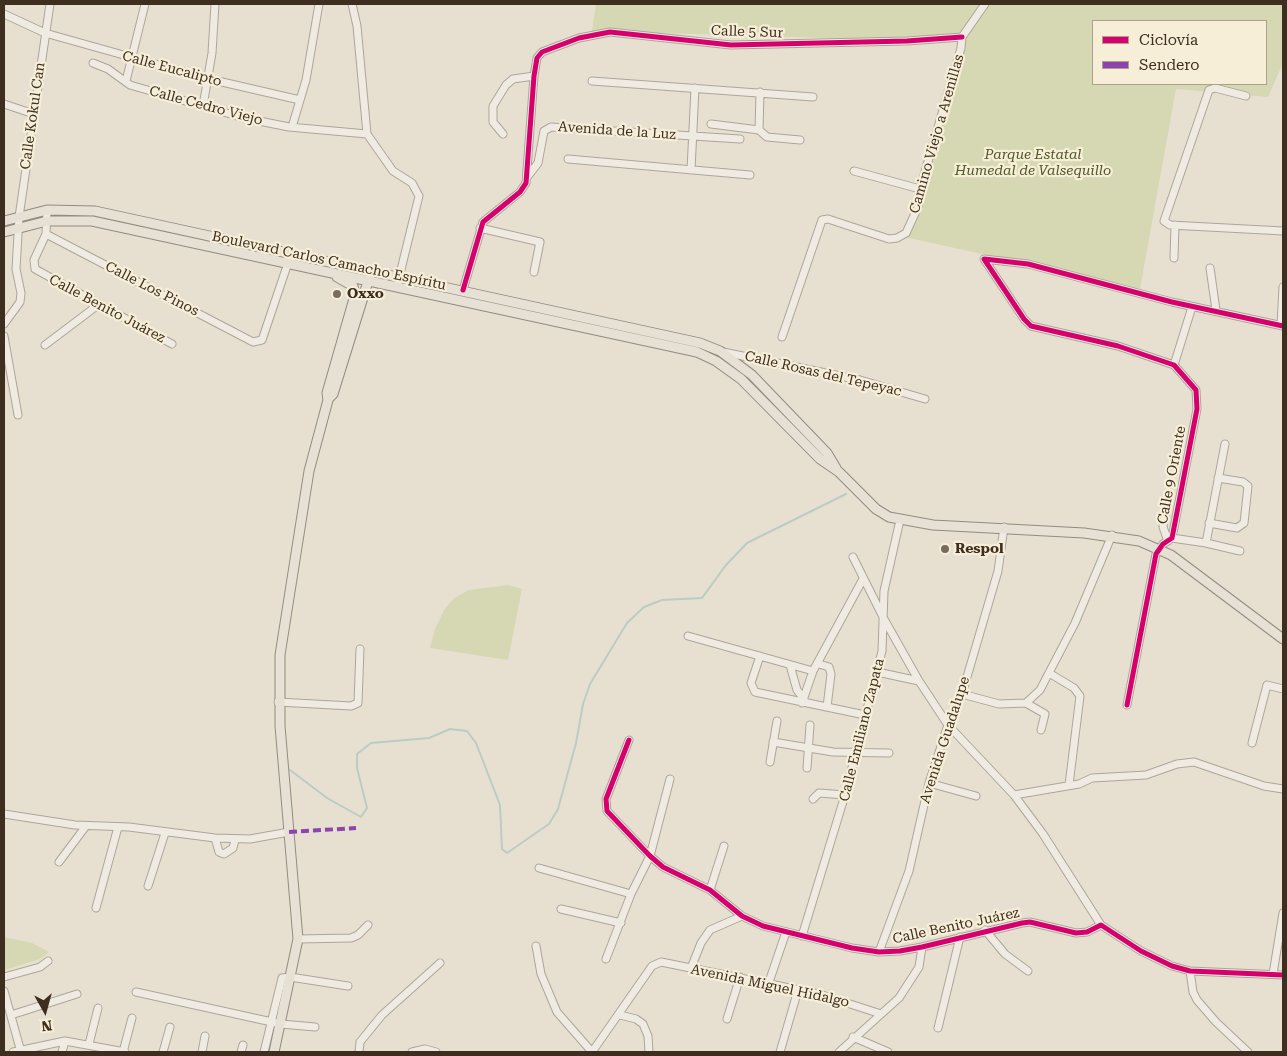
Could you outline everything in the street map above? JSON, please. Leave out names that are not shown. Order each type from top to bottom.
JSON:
[{"type":"main road","name":"Boulevard Carlos Camacho Espíritu","points":[[4,221],[47,210],[96,211],[700,343],[720,351],[747,371],[827,453],[839,472]]},
{"type":"main road","name":"Boulevard Carlos Camacho Espíritu","points":[[4,232],[47,220],[81,220],[105,223],[664,344],[706,356],[741,379],[820,459],[839,472],[876,509],[900,520],[933,525],[1004,527],[1112,535],[1139,541],[1159,548],[1283,639]]},
{"type":"main road","points":[[274,1052],[298,939],[278,702],[282,628],[315,443],[328,400],[333,394],[371,270]]},
{"type":"main road","points":[[328,400],[327,392],[355,291],[353,286],[331,273]]},
{"type":"main road","points":[[355,291],[365,294]]},
{"type":"street","name":"Calle Kokul Can","points":[[4,324],[20,302],[21,293],[16,269],[19,217],[50,4]]},
{"type":"street","points":[[126,81],[144,4]]},
{"type":"street","points":[[203,106],[209,79],[215,4]]},
{"type":"street","points":[[292,127],[311,54],[319,4]]},
{"type":"street","points":[[352,4],[357,26],[367,134],[393,171],[412,183],[419,196],[397,286]]},
{"type":"street","name":"Camino Viejo a Arenillas","points":[[782,337],[822,220],[828,219],[888,239],[900,236],[906,232],[912,223],[961,48],[962,37],[985,4]]},
{"type":"street","name":"Calle Eucalipto","points":[[4,14],[45,33],[209,79],[300,100]]},
{"type":"street","name":"Calle 5 Sur","points":[[534,76],[537,58],[542,52],[579,38],[610,32],[731,45],[907,41],[962,37]]},
{"type":"street","name":"Calle Cedro Viejo","points":[[93,63],[130,85],[244,118],[292,127],[367,134]]},
{"type":"street","points":[[503,134],[493,122],[493,106],[506,85],[513,79],[534,76],[528,176]]},
{"type":"street","points":[[592,81],[760,92],[813,98]]},
{"type":"street","points":[[691,170],[696,88]]},
{"type":"street","points":[[1246,96],[1215,88],[1209,90],[1193,142],[1164,218],[1166,223],[1175,225],[1283,231]]},
{"type":"street","points":[[758,130],[760,92]]},
{"type":"street","points":[[4,104],[34,114]]},
{"type":"street","points":[[711,124],[758,130],[767,137],[800,140]]},
{"type":"street","name":"Avenida de la Luz","points":[[480,228],[489,215],[520,192],[528,176],[538,164],[544,131],[551,127],[740,139]]},
{"type":"street","points":[[568,159],[750,175]]},
{"type":"street","points":[[854,171],[920,189]]},
{"type":"street","name":"Calle Benito Juárez","points":[[47,210],[46,234],[34,260],[34,267],[38,272],[172,344]]},
{"type":"street","points":[[1174,258],[1175,225]]},
{"type":"street","points":[[463,290],[480,228],[540,242],[534,272]]},
{"type":"street","name":"Calle Los Pinos","points":[[46,234],[253,342],[262,340],[288,264]]},
{"type":"street","points":[[288,264],[290,253]]},
{"type":"street","points":[[1192,306],[1174,365],[1118,346],[1031,326],[985,263],[985,259],[1056,270],[1192,306],[1282,326],[1283,287]]},
{"type":"street","points":[[1210,268],[1216,310]]},
{"type":"street","points":[[45,344],[98,305]]},
{"type":"street","points":[[4,336],[18,415]]},
{"type":"street","name":"Calle Rosas del Tepeyac","points":[[720,351],[860,380],[925,399]]},
{"type":"street","name":"Calle 9 Oriente","points":[[1159,548],[1170,540],[1198,400],[1193,384],[1174,365]]},
{"type":"street","points":[[1206,542],[1225,444]]},
{"type":"street","points":[[1209,523],[1237,528],[1244,523],[1248,486],[1243,482],[1218,478]]},
{"type":"street","points":[[1166,510],[1163,527],[1170,540],[1206,542],[1240,551]]},
{"type":"street","name":"Calle Emiliano Zapata","points":[[802,936],[845,795],[882,651],[884,591],[900,520]]},
{"type":"street","name":"Avenida Guadalupe","points":[[879,952],[910,867],[929,783],[948,725],[962,694],[998,571],[1004,527]]},
{"type":"street","points":[[1026,703],[1037,694],[1075,623],[1112,535]]},
{"type":"street","points":[[1127,705],[1154,561],[1159,548]]},
{"type":"street","points":[[854,558],[863,579],[919,681],[948,725],[1014,794],[1043,834],[1101,924],[1160,962],[1190,971],[1283,975]]},
{"type":"street","points":[[803,701],[813,671],[819,664],[863,579]]},
{"type":"street","points":[[688,636],[813,671]]},
{"type":"street","points":[[278,702],[351,706],[358,704],[360,650]]},
{"type":"street","points":[[760,656],[751,683],[753,690],[758,694],[866,714]]},
{"type":"street","points":[[819,664],[829,667],[832,674],[827,707]]},
{"type":"street","points":[[790,665],[797,690],[803,701]]},
{"type":"street","points":[[877,672],[919,681]]},
{"type":"street","points":[[1049,673],[1078,691],[1080,696],[1069,785]]},
{"type":"street","points":[[1252,743],[1267,685],[1283,689]]},
{"type":"street","points":[[962,694],[999,704],[1026,703],[1045,714],[1041,730]]},
{"type":"street","points":[[770,762],[777,721]]},
{"type":"street","points":[[807,768],[810,725]]},
{"type":"street","name":"Calle Benito Juárez","points":[[629,740],[606,799],[605,806],[610,815],[663,867],[710,890],[742,916],[763,926],[852,948],[879,952],[922,947],[985,930],[1030,922],[1081,933],[1094,930],[1101,924]]},
{"type":"street","points":[[773,742],[808,748],[889,753]]},
{"type":"street","points":[[1014,794],[1069,785],[1092,778],[1146,775],[1183,763],[1206,764],[1264,786],[1283,789]]},
{"type":"street","points":[[606,959],[631,894],[650,856],[670,779]]},
{"type":"street","points":[[929,783],[976,796]]},
{"type":"street","points":[[813,799],[816,794],[822,793],[845,795]]},
{"type":"street","points":[[4,814],[86,826],[129,827],[165,833],[235,840],[289,832]]},
{"type":"street","points":[[60,862],[86,826]]},
{"type":"street","points":[[96,908],[118,828]]},
{"type":"street","points":[[148,886],[165,833]]},
{"type":"street","points":[[216,838],[219,852],[224,854],[233,848],[235,840]]},
{"type":"street","points":[[710,890],[724,846]]},
{"type":"street","points":[[538,868],[631,894]]},
{"type":"street","points":[[561,909],[621,923]]},
{"type":"street","points":[[1273,974],[1283,913]]},
{"type":"street","points":[[691,968],[701,943],[710,930],[742,916]]},
{"type":"street","points":[[298,939],[350,938],[358,935],[368,925]]},
{"type":"street","points":[[985,930],[1005,954],[1028,971]]},
{"type":"street","points":[[769,982],[786,932]]},
{"type":"street","points":[[938,1028],[960,936]]},
{"type":"street","points":[[536,946],[541,974],[557,1012],[592,1052],[620,1014],[636,1019],[643,1024],[648,1036],[650,1052]]},
{"type":"street","points":[[839,1052],[853,1037],[899,998],[916,973],[922,947]]},
{"type":"street","points":[[4,977],[40,968],[48,961]]},
{"type":"street","points":[[359,1052],[360,1042],[382,1015],[440,963]]},
{"type":"street","name":"Avenida Miguel Hidalgo","points":[[620,1014],[652,966],[657,963],[769,982],[841,999],[881,1014]]},
{"type":"street","points":[[1190,971],[1193,992],[1197,1000],[1216,1022],[1248,1052]]},
{"type":"street","points":[[264,1052],[279,983],[282,978],[290,977],[348,986]]},
{"type":"street","points":[[727,1019],[740,977]]},
{"type":"street","points":[[4,990],[21,1051]]},
{"type":"street","points":[[780,1052],[798,990]]},
{"type":"street","points":[[136,992],[281,1024],[315,1027]]},
{"type":"street","points":[[11,1015],[77,994]]},
{"type":"street","points":[[89,1044],[98,1008]]},
{"type":"street","points":[[13,1052],[65,1040],[124,1052],[132,1018]]},
{"type":"street","points":[[163,1052],[170,1027]]},
{"type":"street","points":[[202,1052],[205,1036]]},
{"type":"street","points":[[853,1037],[888,1052]]},
{"type":"street","points":[[62,1052],[65,1040]]},
{"type":"street","points":[[412,1052],[425,1049],[436,1052]]},
{"type":"green space","name":"Parque Estatal Humedal de Valsequillo","points":[[596,4],[1283,4],[1283,63],[1268,97],[1176,89],[1140,289],[905,237],[962,42],[592,31]]},
{"type":"green space","points":[[508,585],[522,589],[508,660],[430,648],[435,629],[444,610],[454,598],[469,590]]},
{"type":"green space","points":[[4,937],[32,943],[49,952],[40,959],[4,970]]},
{"type":"waterway","points":[[290,770],[327,798],[361,817],[367,808],[357,768],[357,754],[371,743],[429,738],[450,729],[467,731],[476,743],[500,805],[502,849],[507,853],[549,824],[558,809],[576,743],[583,704],[590,684],[627,623],[644,607],[662,600],[702,598],[726,565],[747,543],[846,494]]},
{"type":"marked path","points":[[289,832],[356,828]]},
{"type":"cycle path","points":[[463,290],[483,222],[520,192],[526,183],[534,76],[537,58],[542,52],[579,38],[610,32],[731,45],[907,41],[962,37]]},
{"type":"cycle path","points":[[1127,705],[1156,554],[1163,544],[1172,538],[1197,409],[1196,390],[1174,365],[1118,346],[1031,326],[1024,319],[984,259],[1028,264],[1172,302],[1283,326]]},
{"type":"cycle path","points":[[629,740],[606,799],[607,811],[663,867],[710,890],[742,916],[763,926],[852,948],[879,952],[922,947],[1030,922],[1076,933],[1087,932],[1101,925],[1141,951],[1172,966],[1190,971],[1283,975]]},
{"type":"place","name":"Oxxo","points":[[337,294]]},
{"type":"place","name":"Respol","points":[[945,549]]}]
